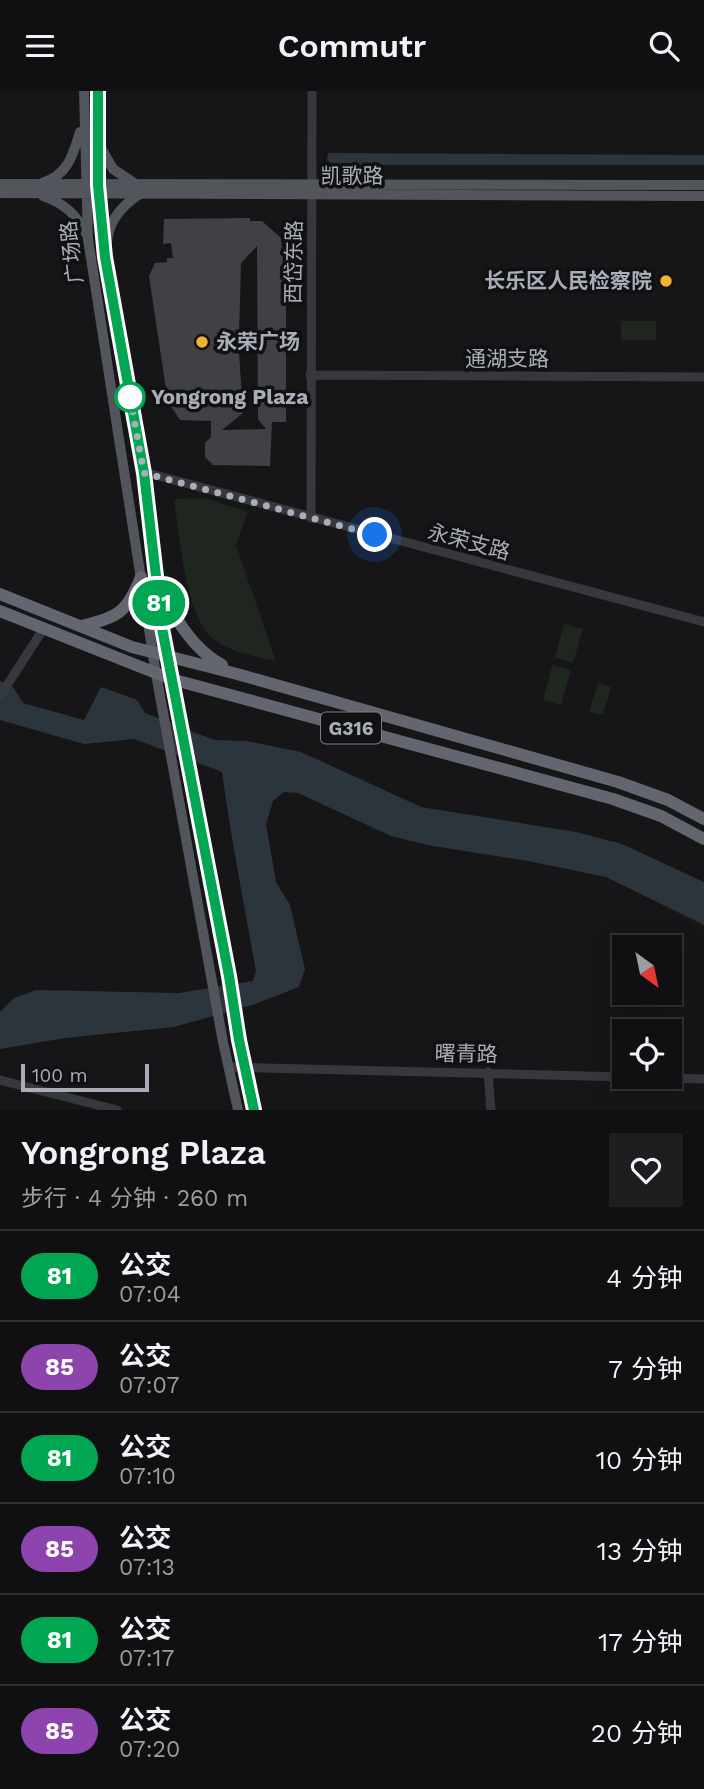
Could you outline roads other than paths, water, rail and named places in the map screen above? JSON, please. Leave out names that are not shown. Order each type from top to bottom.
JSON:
[{"type":"highway","points":[[81,626],[114,617],[123,611],[133,598],[141,577]]},
{"type":"highway","points":[[156,581],[180,625],[198,648],[212,660],[237,674]]},
{"type":"highway","name":"G316","points":[[0,594],[132,647],[618,782],[668,800],[704,819]]},
{"type":"highway","name":"G316","points":[[0,611],[156,674],[613,799],[661,816],[704,839]]},
{"type":"main road","name":"广场路","points":[[84,91],[88,239],[156,674],[238,1110]]},
{"type":"main road","name":"广场路","points":[[98,91],[98,189],[105,257],[144,473],[166,656],[181,720],[244,1068],[254,1110]]},
{"type":"main road","points":[[33,189],[66,169],[84,119]]},
{"type":"main road","points":[[98,137],[103,153],[113,169],[139,189],[114,217],[108,233],[105,257]]},
{"type":"main road","name":"凯歌路","points":[[0,184],[33,189],[86,190],[313,190],[704,196]]},
{"type":"main road","name":"凯歌路","points":[[313,190],[704,185]]},
{"type":"main road","points":[[33,189],[68,210],[81,224],[88,239]]},
{"type":"main road","name":"凯歌路","points":[[0,193],[33,189]]},
{"type":"street","name":"西岱东路","points":[[311,518],[312,91]]},
{"type":"street","name":"通湖支路","points":[[310,376],[704,377]]},
{"type":"street","name":"永荣支路","points":[[144,473],[704,622]]},
{"type":"street","points":[[0,696],[44,628]]},
{"type":"street","name":"曙青路","points":[[228,1067],[704,1079]]},
{"type":"street","points":[[488,1072],[491,1110]]},
{"type":"street","points":[[0,1080],[117,1110]]},
{"type":"place","name":"长乐区人民检察院","points":[[666,281]]},
{"type":"place","name":"永荣广场","points":[[202,342]]},
{"type":"place","name":"Yongrong Plaza","points":[[130,397]]}]
